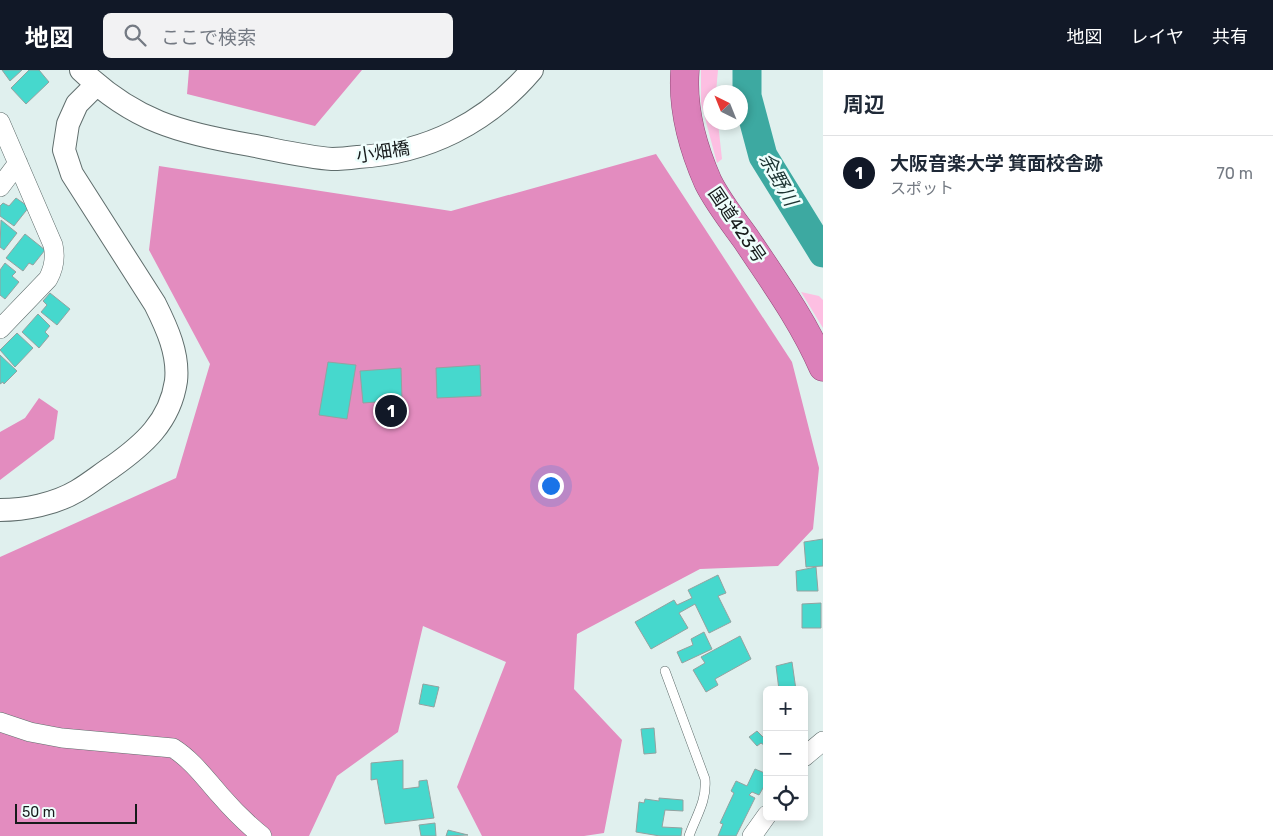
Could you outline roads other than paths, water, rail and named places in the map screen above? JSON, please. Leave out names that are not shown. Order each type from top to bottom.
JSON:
[{"type":"highway","name":"国道423号","points":[[685,70],[689,123],[698,156],[709,183],[787,299],[813,343],[823,367]]},
{"type":"street","name":"小畑橋","points":[[88,78],[122,104],[156,122],[186,133],[211,139],[332,159],[405,151],[435,142],[493,108],[514,90],[532,70]]},
{"type":"street","points":[[0,510],[16,510],[46,504],[76,492],[137,449],[156,428],[170,404],[176,380],[174,351],[167,327],[155,304],[72,174],[64,150],[68,124],[88,78]]},
{"type":"street","points":[[0,122],[53,245],[55,256],[53,270],[48,279],[0,329]]},
{"type":"street","points":[[0,187],[18,163]]},
{"type":"street","points":[[0,722],[30,732],[62,738],[172,748],[187,757],[249,826],[262,836]]},
{"type":"street","points":[[808,754],[823,741]]},
{"type":"street","points":[[752,836],[763,821]]},
{"type":"lane","points":[[665,671],[705,779],[706,791],[704,799],[689,836]]},
{"type":"waterway","name":"余野川","points":[[747,70],[747,96],[763,156],[823,253]]},
{"type":"place","name":"大阪音楽大学 箕面校舎跡","points":[[391,411]]}]
